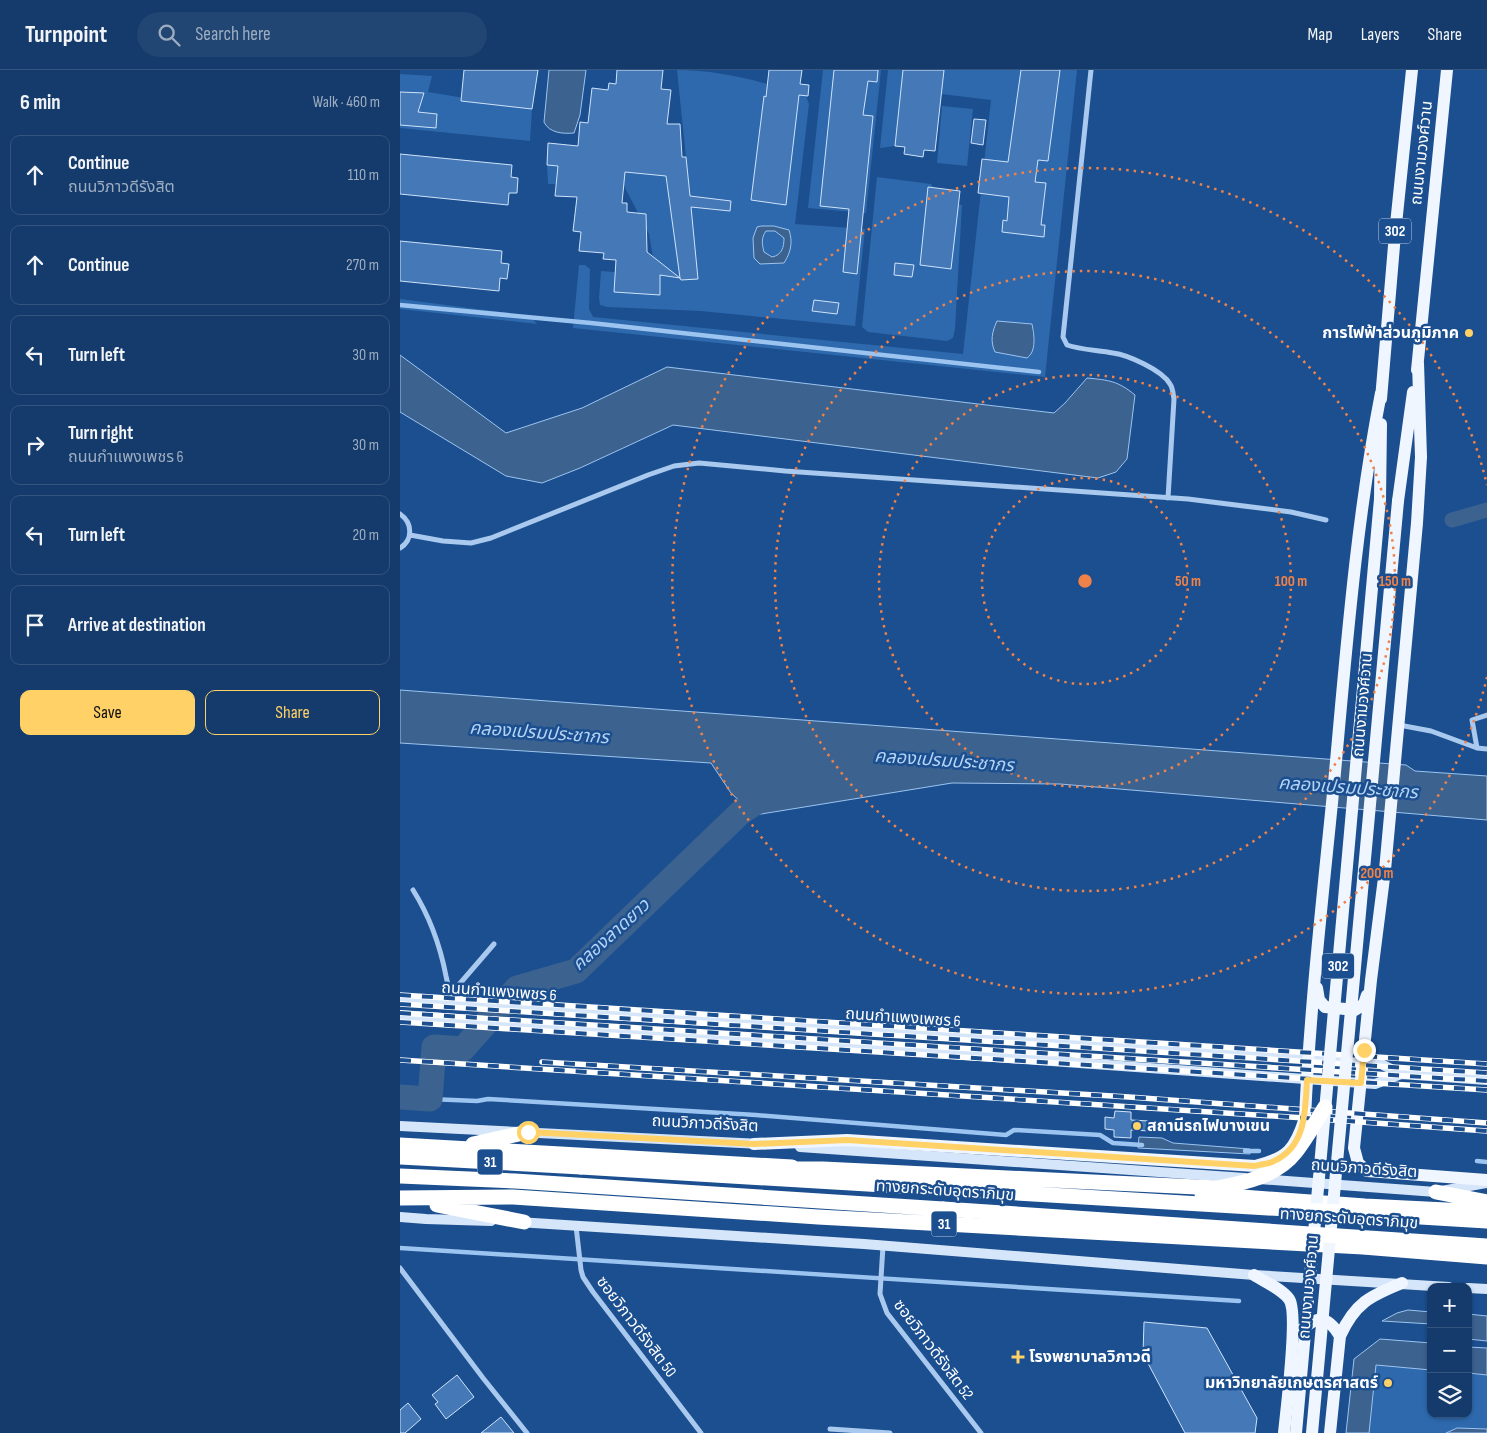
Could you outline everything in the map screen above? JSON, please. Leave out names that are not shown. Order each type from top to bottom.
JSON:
[{"type":"highway","points":[[581,1167],[823,1169],[1217,1188],[1244,1183],[1274,1170],[1294,1155],[1325,1107]]},
{"type":"highway","points":[[454,1148],[528,1132]]},
{"type":"highway","name":"31","points":[[400,1145],[1013,1179],[1365,1206],[1487,1212]]},
{"type":"highway","name":"ทางยกระดับอุตราภิมุข","points":[[400,1157],[1487,1221]]},
{"type":"highway","name":"ทางยกระดับอุตราภิมุข","points":[[400,1176],[514,1181],[1487,1246]]},
{"type":"highway","points":[[1436,1192],[1487,1202]]},
{"type":"highway","name":"31","points":[[406,1199],[513,1197],[1364,1247],[1487,1257]]},
{"type":"highway","points":[[406,1199],[524,1222]]},
{"type":"main road","name":"ถนนงามวงศ์วาน","points":[[1296,1433],[1380,499],[1381,393],[1412,70]]},
{"type":"main road","name":"ถนนงามวงศ์วาน","points":[[1312,1433],[1398,501],[1418,363],[1447,70]]},
{"type":"main road","points":[[1418,363],[1420,423],[1419,495],[1385,870],[1371,980],[1354,1148],[1358,1163],[1367,1171],[1487,1182]]},
{"type":"main road","points":[[754,1144],[847,1140],[1255,1166],[1274,1162],[1288,1152],[1299,1137],[1305,1118],[1316,974],[1340,716],[1366,477],[1381,393]]},
{"type":"main road","points":[[1316,974],[1319,1000],[1325,1007],[1355,1010],[1359,1008],[1364,1004],[1371,980]]},
{"type":"main road","name":"ถนนกำแพงเพชร 6","points":[[400,999],[450,999],[480,1005],[524,1009],[1377,1062],[1401,1074],[1487,1080]]},
{"type":"main road","name":"ถนนกำแพงเพชร 6","points":[[400,1015],[1307,1080],[1375,1084],[1401,1074]]},
{"type":"main road","name":"ถนนวิภาวดีรังสิต","points":[[400,1126],[754,1144],[1436,1192],[1487,1182]]},
{"type":"main road","name":"31","points":[[400,1217],[524,1222],[883,1246],[1254,1275],[1427,1285]]},
{"type":"main road","points":[[1254,1275],[1290,1299],[1293,1308],[1292,1345],[1284,1433]]},
{"type":"main road","points":[[1330,1433],[1340,1336],[1359,1306],[1374,1294],[1402,1283]]},
{"type":"main road","points":[[1472,1288],[1487,1290]]},
{"type":"main road","points":[[1292,1345],[1300,1331],[1312,1321],[1327,1320],[1333,1324],[1340,1336]]},
{"type":"street","points":[[1091,70],[1063,337],[1067,345],[1074,348],[1116,353],[1140,363],[1162,375],[1171,385],[1174,399],[1168,498]]},
{"type":"street","points":[[410,535],[443,541],[471,543],[491,538],[648,475],[674,466],[699,463],[795,472],[1168,498],[1292,512],[1326,520]]},
{"type":"street","points":[[400,514],[408,523],[410,535],[400,548]]},
{"type":"street","points":[[1477,748],[1472,720],[1487,715]]},
{"type":"street","points":[[1398,724],[1431,731],[1477,748],[1487,749]]},
{"type":"street","points":[[413,890],[432,925],[443,960],[450,999]]},
{"type":"street","points":[[450,999],[494,944]]},
{"type":"street","name":"ซอยวิภาวดีรังสิต 50","points":[[576,1226],[578,1253],[583,1277],[701,1433]]},
{"type":"street","name":"ซอยวิภาวดีรังสิต 52","points":[[883,1246],[880,1294],[887,1313],[980,1433]]},
{"type":"street","points":[[400,1268],[527,1433]]},
{"type":"street","points":[[830,1429],[890,1433]]},
{"type":"shaded area","points":[[677,70],[710,72],[742,78],[806,96],[809,104],[795,224],[865,229],[855,326],[701,311],[607,307],[600,305],[601,271],[656,275],[649,234],[624,186],[548,184],[547,165],[666,176],[681,280],[692,216]]},
{"type":"shaded area","points":[[823,70],[881,70],[866,213],[808,208]]},
{"type":"shaded area","points":[[888,70],[903,70],[895,146],[880,148]]},
{"type":"shaded area","points":[[944,70],[1077,70],[1045,377],[573,328],[579,265],[585,265],[590,269],[589,309],[593,317],[963,354],[991,100],[941,94]]},
{"type":"shaded area","points":[[400,74],[432,76],[428,92],[532,109],[530,141],[400,128]]},
{"type":"shaded area","points":[[942,106],[973,109],[967,166],[937,163]]},
{"type":"shaded area","points":[[877,177],[931,184],[942,201],[962,205],[955,329],[953,338],[947,341],[868,332],[862,327]]},
{"type":"shaded area","points":[[400,299],[531,316],[537,324],[400,309]]},
{"type":"shaded area","points":[[1376,1364],[1427,1370],[1427,1418],[1472,1418],[1472,1373],[1487,1375],[1487,1429],[1457,1428],[1446,1433],[1369,1433]]},
{"type":"water","points":[[549,70],[586,70],[580,115],[574,133],[553,131],[544,122]]},
{"type":"water","points":[[774,226],[789,230],[791,247],[784,263],[760,264],[754,258],[753,238],[757,227]],"holes":[[[766,231],[775,231],[784,238],[784,244],[782,250],[772,257],[764,252],[762,244]]]},
{"type":"water","points":[[997,321],[1032,324],[1034,347],[1027,358],[995,352],[992,336]]},
{"type":"water","points":[[400,355],[506,433],[582,408],[667,367],[1054,413],[1087,378],[1113,382],[1135,395],[1127,459],[1116,472],[1098,478],[673,425],[580,468],[542,483],[506,476],[400,412]]},
{"type":"water","name":"คลองเปรมประชากร","points":[[400,690],[1406,765],[1415,771],[1487,776],[1487,820],[1060,784],[952,783],[755,815],[731,793],[711,763],[400,743]]},
{"type":"water","points":[[1139,1137],[1162,1138],[1173,1143],[1250,1149],[1250,1154],[1138,1148]]},
{"type":"water","points":[[1408,1310],[1427,1312],[1427,1324],[1382,1321],[1397,1313]]},
{"type":"water","points":[[1472,1314],[1487,1316],[1487,1341],[1472,1339]]},
{"type":"water","points":[[1380,1339],[1427,1343],[1427,1370],[1376,1365],[1369,1433],[1346,1433],[1354,1359]]},
{"type":"water","points":[[1472,1347],[1487,1348],[1487,1375],[1472,1373]]},
{"type":"water","points":[[1457,1428],[1487,1429],[1487,1433],[1446,1433]]},
{"type":"building","points":[[464,70],[538,70],[532,109],[461,101]]},
{"type":"building","points":[[617,70],[663,70],[661,89],[671,90],[667,124],[680,124],[682,157],[686,157],[690,196],[731,201],[730,211],[691,207],[698,279],[681,280],[680,278],[660,275],[660,295],[614,292],[616,260],[603,259],[604,253],[579,251],[581,232],[573,231],[577,197],[555,196],[558,166],[547,165],[548,143],[578,146],[580,122],[588,123],[592,88],[608,90],[609,83],[616,84]],"holes":[[[625,172],[666,176],[680,278],[647,252],[646,214],[627,212],[627,203],[622,203]]]},
{"type":"building","points":[[769,70],[802,70],[800,84],[809,85],[808,96],[799,95],[786,205],[751,200]]},
{"type":"building","points":[[834,70],[878,70],[877,82],[868,81],[863,115],[873,116],[857,274],[843,272],[849,209],[820,206]]},
{"type":"building","points":[[903,70],[944,70],[935,151],[924,150],[923,157],[904,154],[905,147],[895,146]]},
{"type":"building","points":[[1021,70],[1060,70],[1048,161],[1038,160],[1035,182],[1046,183],[1041,225],[1045,225],[1044,237],[1002,232],[1003,220],[1007,221],[1009,197],[978,193],[982,159],[1008,162]]},
{"type":"building","points":[[400,92],[424,93],[418,112],[437,114],[436,128],[400,125]]},
{"type":"building","points":[[974,119],[986,120],[983,145],[971,143]]},
{"type":"building","points":[[400,154],[512,165],[511,177],[518,178],[517,193],[509,193],[508,205],[400,194]]},
{"type":"building","points":[[928,187],[960,191],[951,269],[920,265]]},
{"type":"building","points":[[400,241],[502,251],[501,263],[509,264],[507,279],[500,278],[499,291],[400,281]]},
{"type":"building","points":[[895,263],[914,265],[912,277],[894,275]]},
{"type":"building","points":[[814,300],[839,303],[837,314],[812,311]]},
{"type":"building","name":"สถานีรถไฟบางเขน","points":[[1115,1111],[1131,1112],[1131,1120],[1170,1122],[1170,1132],[1131,1130],[1131,1138],[1114,1137],[1114,1130],[1105,1129],[1105,1117],[1114,1118]]},
{"type":"building","points":[[1144,1322],[1207,1328],[1257,1418],[1255,1433],[1185,1433],[1143,1354]]},
{"type":"building","points":[[457,1375],[474,1397],[446,1419],[435,1404],[438,1402],[432,1395]]},
{"type":"building","points":[[408,1403],[421,1419],[405,1433],[400,1433],[400,1410]]},
{"type":"building","points":[[501,1417],[514,1433],[481,1433]]},
{"type":"waterway","points":[[400,305],[591,323],[1039,372]]},
{"type":"waterway","points":[[1452,520],[1487,510]]},
{"type":"waterway","name":"คลองลาดยาว","points":[[400,1097],[430,1099],[434,1047],[463,1049],[517,988],[576,971],[740,813],[776,791]]},
{"type":"waterway","points":[[430,1099],[477,1101],[488,1099],[756,1115],[1006,1135],[1014,1130],[1100,1135],[1113,1143],[1142,1145]]},
{"type":"waterway","points":[[1245,1151],[1259,1151]]},
{"type":"waterway","points":[[1477,1161],[1487,1162]]},
{"type":"waterway","points":[[400,1248],[1239,1301]]},
{"type":"railway","points":[[400,995],[1487,1064]]},
{"type":"railway","points":[[400,1004],[1487,1073]]},
{"type":"railway","points":[[400,1013],[1487,1081]]},
{"type":"railway","points":[[400,1022],[1487,1090]]},
{"type":"railway","points":[[400,1060],[1487,1131]]},
{"type":"railway","points":[[542,1062],[1129,1097],[1487,1123]]},
{"type":"place","name":"การไฟฟ้าส่วนภูมิภาค","points":[[1469,333]]},
{"type":"place","name":"สถานีรถไฟบางเขน","points":[[1137,1126]]},
{"type":"place","name":"โรงพยาบาลวิภาวดี","points":[[1018,1357]]},
{"type":"place","name":"มหาวิทยาลัยเกษตรศาสตร์","points":[[1388,1383]]},
{"type":"route","points":[[528,1132],[754,1144],[847,1140],[1255,1166],[1274,1162],[1288,1152],[1299,1137],[1305,1118],[1307,1080],[1361,1083],[1364,1050]]}]
